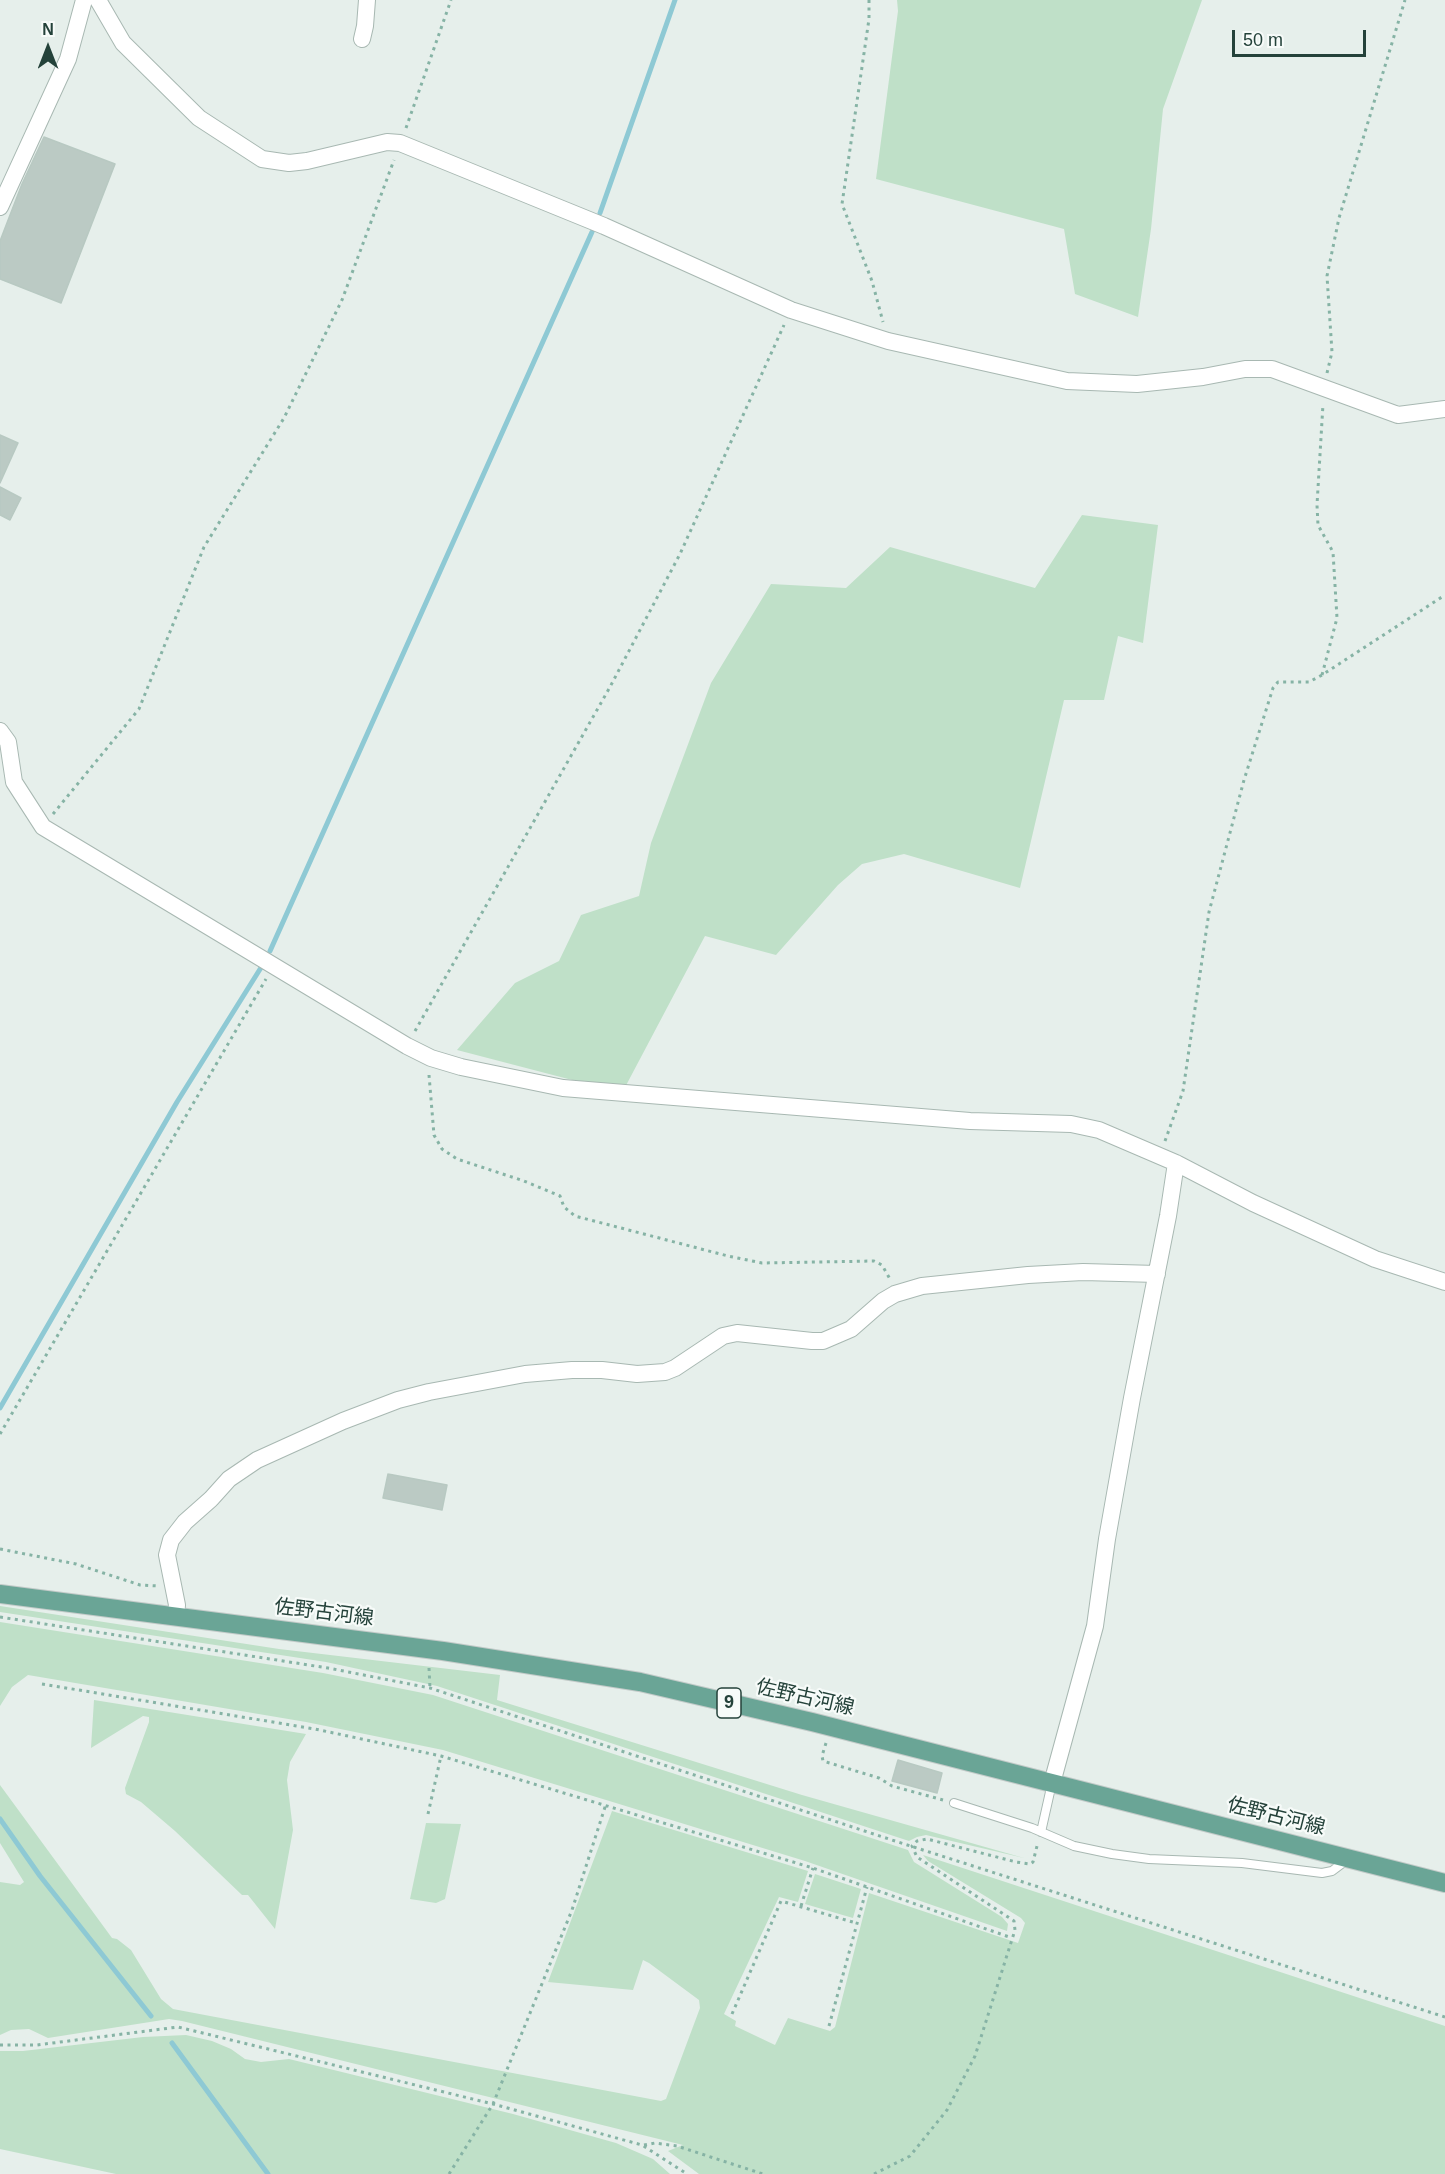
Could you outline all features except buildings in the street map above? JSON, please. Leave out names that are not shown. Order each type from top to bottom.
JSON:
[{"type":"main road","name":"佐野古河線","points":[[0,1594],[431,1649],[640,1682],[812,1722],[1445,1883]]},
{"type":"street","points":[[0,207],[68,59],[84,0]]},
{"type":"street","points":[[98,0],[123,43],[199,118],[262,159],[289,163],[307,161],[387,142],[400,143],[604,226],[791,310],[888,341],[1067,381],[1137,384],[1203,377],[1245,369],[1272,369],[1398,415],[1445,409]]},
{"type":"street","points":[[362,39],[366,26],[367,0]]},
{"type":"street","points":[[0,731],[8,742],[14,782],[43,827],[407,1046],[431,1058],[461,1067],[563,1088],[970,1121],[1071,1124],[1099,1130],[1176,1163],[1253,1203],[1375,1259],[1445,1282]]},
{"type":"street","points":[[1052,1783],[1095,1626],[1107,1539],[1176,1163]]},
{"type":"street","points":[[176,1617],[177,1605],[167,1555],[171,1540],[184,1522],[240,1470],[274,1450],[366,1411],[429,1392],[525,1374],[572,1370],[602,1370],[637,1374],[665,1372],[682,1364],[723,1336],[737,1333],[823,1341],[851,1329],[883,1301],[895,1294],[922,1286],[1083,1272],[1157,1274]]},
{"type":"lane","points":[[1041,1832],[1052,1783]]},
{"type":"lane","points":[[954,1803],[1090,1850],[1149,1859],[1242,1863],[1322,1873],[1332,1870],[1349,1859]]},
{"type":"path","points":[[43,827],[139,709],[204,547],[284,418],[342,300],[451,0]]},
{"type":"path","points":[[869,0],[869,19],[842,204],[872,281],[888,341]]},
{"type":"path","points":[[1322,675],[1337,618],[1333,552],[1318,525],[1317,505],[1325,387],[1332,352],[1327,276],[1339,218],[1406,0]]},
{"type":"path","points":[[407,1046],[610,687],[675,564],[791,310]]},
{"type":"path","points":[[1159,1156],[1176,1117],[1184,1091],[1209,912],[1244,780],[1273,688],[1278,682],[1309,682],[1322,675],[1445,595]]},
{"type":"path","points":[[0,1434],[274,965]]},
{"type":"path","points":[[431,1058],[428,1080],[434,1135],[442,1149],[457,1159],[524,1181],[560,1196],[564,1207],[575,1215],[728,1256],[775,1264],[874,1261],[882,1265],[887,1272],[895,1294]]},
{"type":"path","points":[[0,1549],[76,1564],[140,1585],[172,1585]]},
{"type":"path","points":[[0,1617],[328,1668],[430,1688],[1445,2017]]},
{"type":"path","points":[[429,1663],[430,1688]]},
{"type":"path","points":[[42,1684],[315,1729],[441,1756],[813,1868],[1012,1938]]},
{"type":"path","points":[[828,1738],[822,1756],[823,1761],[879,1778],[892,1786],[954,1803]]},
{"type":"path","points":[[428,1814],[441,1756]]},
{"type":"path","points":[[449,2174],[493,2104],[572,1910],[606,1804]]},
{"type":"path","points":[[912,1846],[917,1841],[927,1839],[1030,1864],[1033,1862],[1041,1832]]},
{"type":"path","points":[[874,2174],[910,2156],[947,2110],[975,2056],[1012,1938],[1014,1921],[917,1857],[912,1846]]},
{"type":"path","points":[[801,1906],[813,1868]]},
{"type":"path","points":[[829,2026],[867,1887]]},
{"type":"path","points":[[732,2014],[782,1901],[856,1923]]},
{"type":"path","points":[[0,2045],[37,2045],[178,2027],[493,2104],[642,2145],[687,2174]]},
{"type":"path","points":[[642,2145],[655,2143],[677,2146],[763,2174]]},
{"type":"green space","points":[[897,0],[1202,0],[1163,109],[1151,229],[1138,317],[1075,294],[1064,229],[876,179],[898,11]]},
{"type":"green space","points":[[1082,515],[1158,525],[1143,643],[1118,636],[1104,700],[1064,700],[1020,888],[904,854],[862,864],[838,885],[776,955],[705,936],[622,1093],[457,1050],[515,983],[559,961],[581,915],[639,896],[651,843],[711,683],[771,584],[846,588],[890,547],[1035,588]]},
{"type":"green space","points":[[0,1606],[279,1649],[500,1675],[497,1700],[802,1795],[1024,1858],[926,1835],[909,1841],[437,1686],[326,1662],[0,1612]]},
{"type":"green space","points":[[0,1622],[323,1673],[433,1695],[908,1850],[914,1862],[1002,1917],[1008,1924],[1007,1931],[805,1861],[443,1750],[306,1722],[28,1675],[12,1687],[0,1706]]},
{"type":"green space","points":[[94,1700],[306,1734],[290,1762],[287,1780],[293,1830],[275,1929],[248,1895],[242,1895],[175,1831],[141,1802],[126,1794],[125,1788],[149,1717],[143,1716],[91,1748]]},
{"type":"green space","points":[[0,1785],[112,1938],[117,1939],[131,1950],[161,1999],[173,2009],[661,2101],[666,2099],[700,2008],[699,2000],[643,1960],[633,1990],[548,1982],[612,1811],[808,1871],[798,1902],[779,1897],[724,2014],[736,2021],[735,2026],[775,2045],[788,2018],[830,2031],[835,2027],[869,1893],[1018,1943],[1025,1923],[1021,1918],[928,1861],[923,1855],[1445,2026],[1445,2174],[699,2174],[668,2151],[683,2145],[182,2021],[169,2019],[48,2038],[29,2029],[11,2030],[0,2035],[0,1882],[20,1885],[24,1882],[0,1843]]},
{"type":"green space","points":[[426,1823],[461,1824],[445,1899],[436,1903],[410,1899]]},
{"type":"green space","points":[[815,1874],[861,1889],[853,1918],[805,1904]]},
{"type":"green space","points":[[186,2035],[212,2041],[231,2049],[245,2059],[261,2062],[289,2059],[513,2114],[616,2143],[653,2159],[670,2174],[116,2174],[0,2149],[0,2051],[23,2051],[143,2037]]},
{"type":"waterway","points":[[600,213],[675,0]]},
{"type":"waterway","points":[[270,951],[592,232]]},
{"type":"waterway","points":[[0,1408],[177,1102],[262,966]]},
{"type":"waterway","points":[[0,1819],[40,1876],[151,2016]]},
{"type":"waterway","points":[[172,2043],[268,2174]]}]
